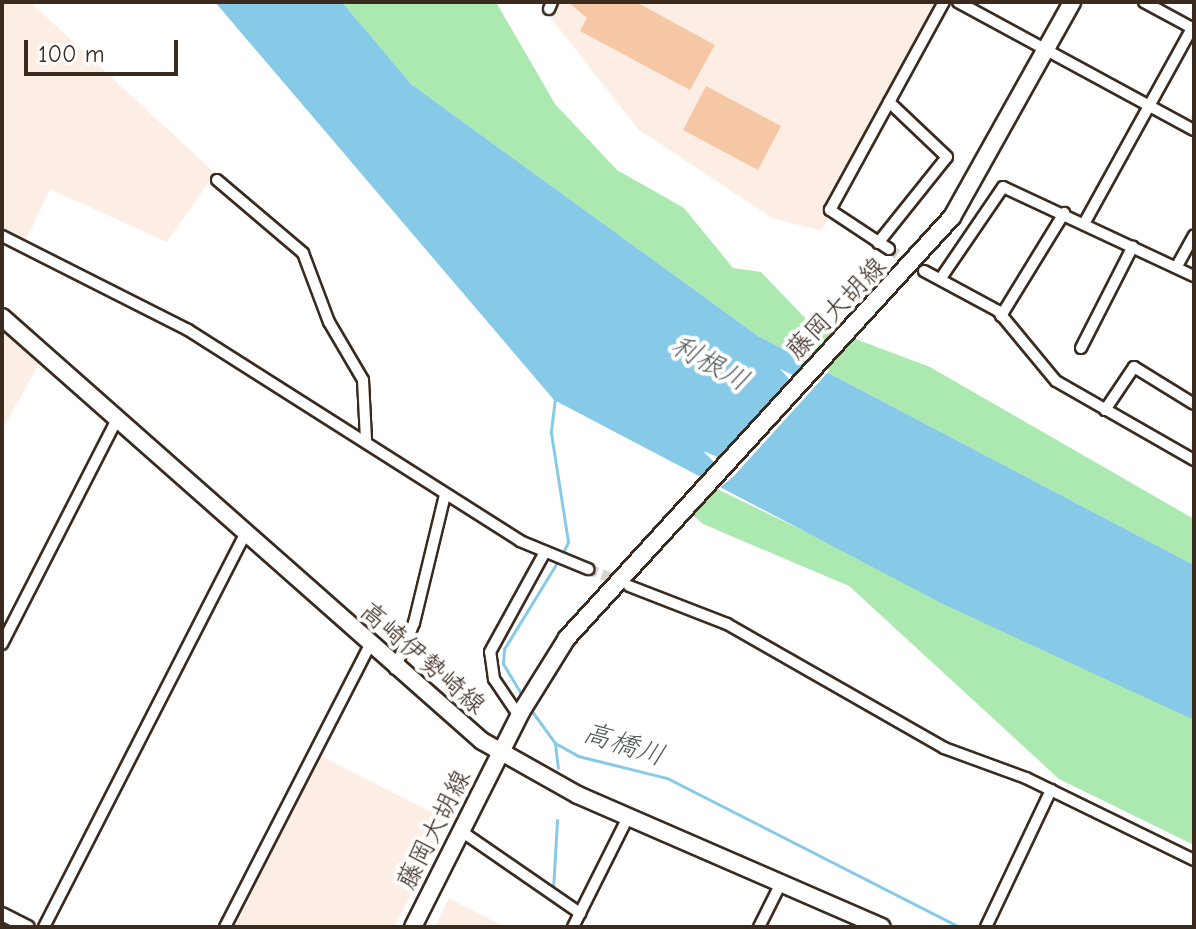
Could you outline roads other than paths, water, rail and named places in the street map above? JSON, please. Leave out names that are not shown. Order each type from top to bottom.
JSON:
[{"type":"main road","name":"藤岡大胡線","points":[[413,927],[532,691],[645,546],[878,300],[970,192],[1072,2]]},
{"type":"main road","name":"高崎伊勢崎線","points":[[2,317],[395,669],[501,753],[628,817],[882,927]]},
{"type":"street","points":[[889,249],[830,210],[944,2]]},
{"type":"street","points":[[958,2],[1194,130]]},
{"type":"street","points":[[1085,222],[1193,28],[1144,2]]},
{"type":"street","points":[[878,243],[947,157],[889,102]]},
{"type":"street","points":[[217,180],[303,253],[329,322],[363,380],[366,439]]},
{"type":"street","points":[[941,278],[1003,187],[1085,222],[1194,276]]},
{"type":"street","points":[[1001,316],[1064,213]]},
{"type":"street","points":[[1177,266],[1194,235]]},
{"type":"street","points":[[2,236],[188,330],[366,439],[445,495],[549,554],[588,569]]},
{"type":"street","points":[[1081,348],[1133,246]]},
{"type":"street","points":[[924,271],[941,278],[1001,316],[1056,381],[1194,460]]},
{"type":"street","points":[[1105,410],[1134,367],[1194,404]]},
{"type":"street","points":[[2,644],[117,419]]},
{"type":"street","points":[[395,669],[414,623],[445,495]]},
{"type":"street","points":[[44,927],[245,534]]},
{"type":"street","points":[[520,714],[494,679],[490,652],[549,554]]},
{"type":"street","points":[[629,586],[727,624],[944,748],[1051,790],[1194,860]]},
{"type":"street","points":[[225,927],[370,645]]},
{"type":"street","points":[[986,927],[1051,790]]},
{"type":"street","points":[[573,927],[628,817]]},
{"type":"street","points":[[461,831],[580,913]]},
{"type":"street","points":[[759,927],[781,883]]},
{"type":"street","points":[[2,914],[28,927]]},
{"type":"water","name":"利根川","points":[[215,2],[342,2],[411,84],[758,336],[1194,565],[1194,720],[943,604],[554,400]]},
{"type":"waterway","name":"高橋川","points":[[555,398],[551,433],[568,542],[562,555]]},
{"type":"waterway","name":"高橋川","points":[[523,697],[503,664],[504,649],[558,561]]},
{"type":"waterway","name":"高橋川","points":[[531,710],[555,743],[578,756],[667,778],[960,927]]},
{"type":"waterway","points":[[555,744],[558,768]]},
{"type":"waterway","points":[[553,890],[557,820]]},
{"type":"tunnel","points":[[889,249],[924,271]]},
{"type":"tunnel","points":[[588,569],[624,583]]}]
